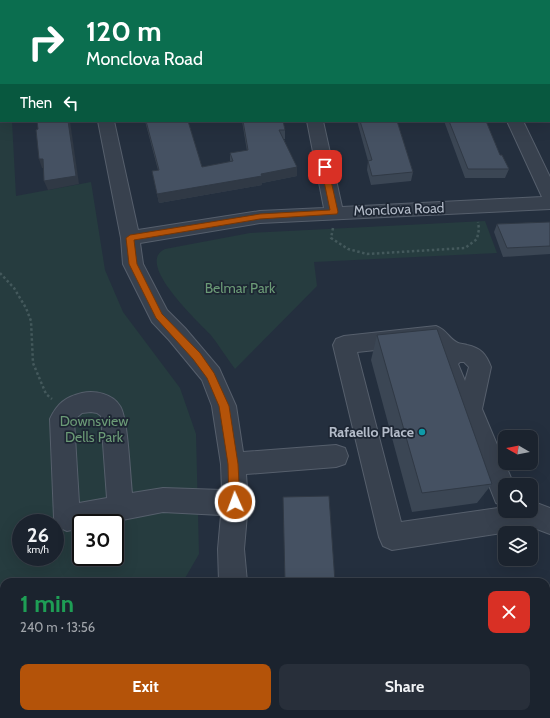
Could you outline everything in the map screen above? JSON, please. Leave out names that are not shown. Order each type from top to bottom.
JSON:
[{"type":"street","points":[[106,122],[130,238],[133,264],[159,316],[196,356],[211,375],[224,406],[233,464],[235,502],[231,549],[233,578]]},
{"type":"street","points":[[315,122],[334,212]]},
{"type":"street","points":[[515,122],[550,195]]},
{"type":"street","name":"Monclova Road","points":[[130,238],[260,217],[334,212],[550,203]]},
{"type":"street","points":[[454,353],[436,335],[344,345],[392,537],[498,518]]},
{"type":"street","points":[[470,409],[480,367],[476,358],[471,354],[465,352],[454,353],[448,360],[447,364],[463,402],[470,409],[498,478]]},
{"type":"street","points":[[121,508],[112,413],[107,406],[89,402],[67,410],[62,419],[68,518],[121,508],[163,500],[235,502]]},
{"type":"street","points":[[233,464],[336,456]]},
{"type":"street","points":[[538,516],[550,521]]},
{"type":"path","points":[[334,212],[332,238],[345,248],[354,252],[367,254],[465,248],[477,239],[479,229],[473,206]]},
{"type":"path","points":[[0,272],[14,288],[26,308],[31,321],[33,363],[46,394],[67,410]]},
{"type":"green space","name":"Downsview Dells Park","points":[[0,122],[12,122],[16,196],[91,182],[105,270],[123,312],[180,388],[196,434],[199,554],[185,578],[0,578]]},
{"type":"green space","name":"Belmar Park","points":[[485,221],[497,253],[314,262],[317,286],[235,369],[210,334],[183,306],[172,292],[163,279],[157,266],[158,256],[165,249],[250,233]]},
{"type":"building","points":[[37,122],[68,122],[76,176],[44,181],[43,159],[39,159],[36,130],[38,129]]},
{"type":"building","points":[[146,122],[188,122],[202,167],[233,161],[230,153],[248,150],[243,122],[283,122],[285,130],[279,130],[297,167],[261,174],[262,176],[157,194],[152,171],[159,170]]},
{"type":"building","points":[[360,122],[397,122],[413,172],[372,176],[368,161],[372,160]]},
{"type":"building","points":[[449,122],[486,122],[500,155],[502,155],[509,169],[468,169]]},
{"type":"building","points":[[550,222],[550,246],[507,248],[497,224]]},
{"type":"building","name":"Rafaello Place","points":[[437,329],[492,484],[422,493],[377,335]]},
{"type":"building","points":[[329,496],[335,578],[285,578],[283,497]]},
{"type":"place","name":"Rafaello Place","points":[[422,432]]},
{"type":"route","points":[[235,502],[233,464],[224,406],[211,375],[177,334],[159,316],[133,264],[130,238],[260,217],[334,212],[325,167]]}]
